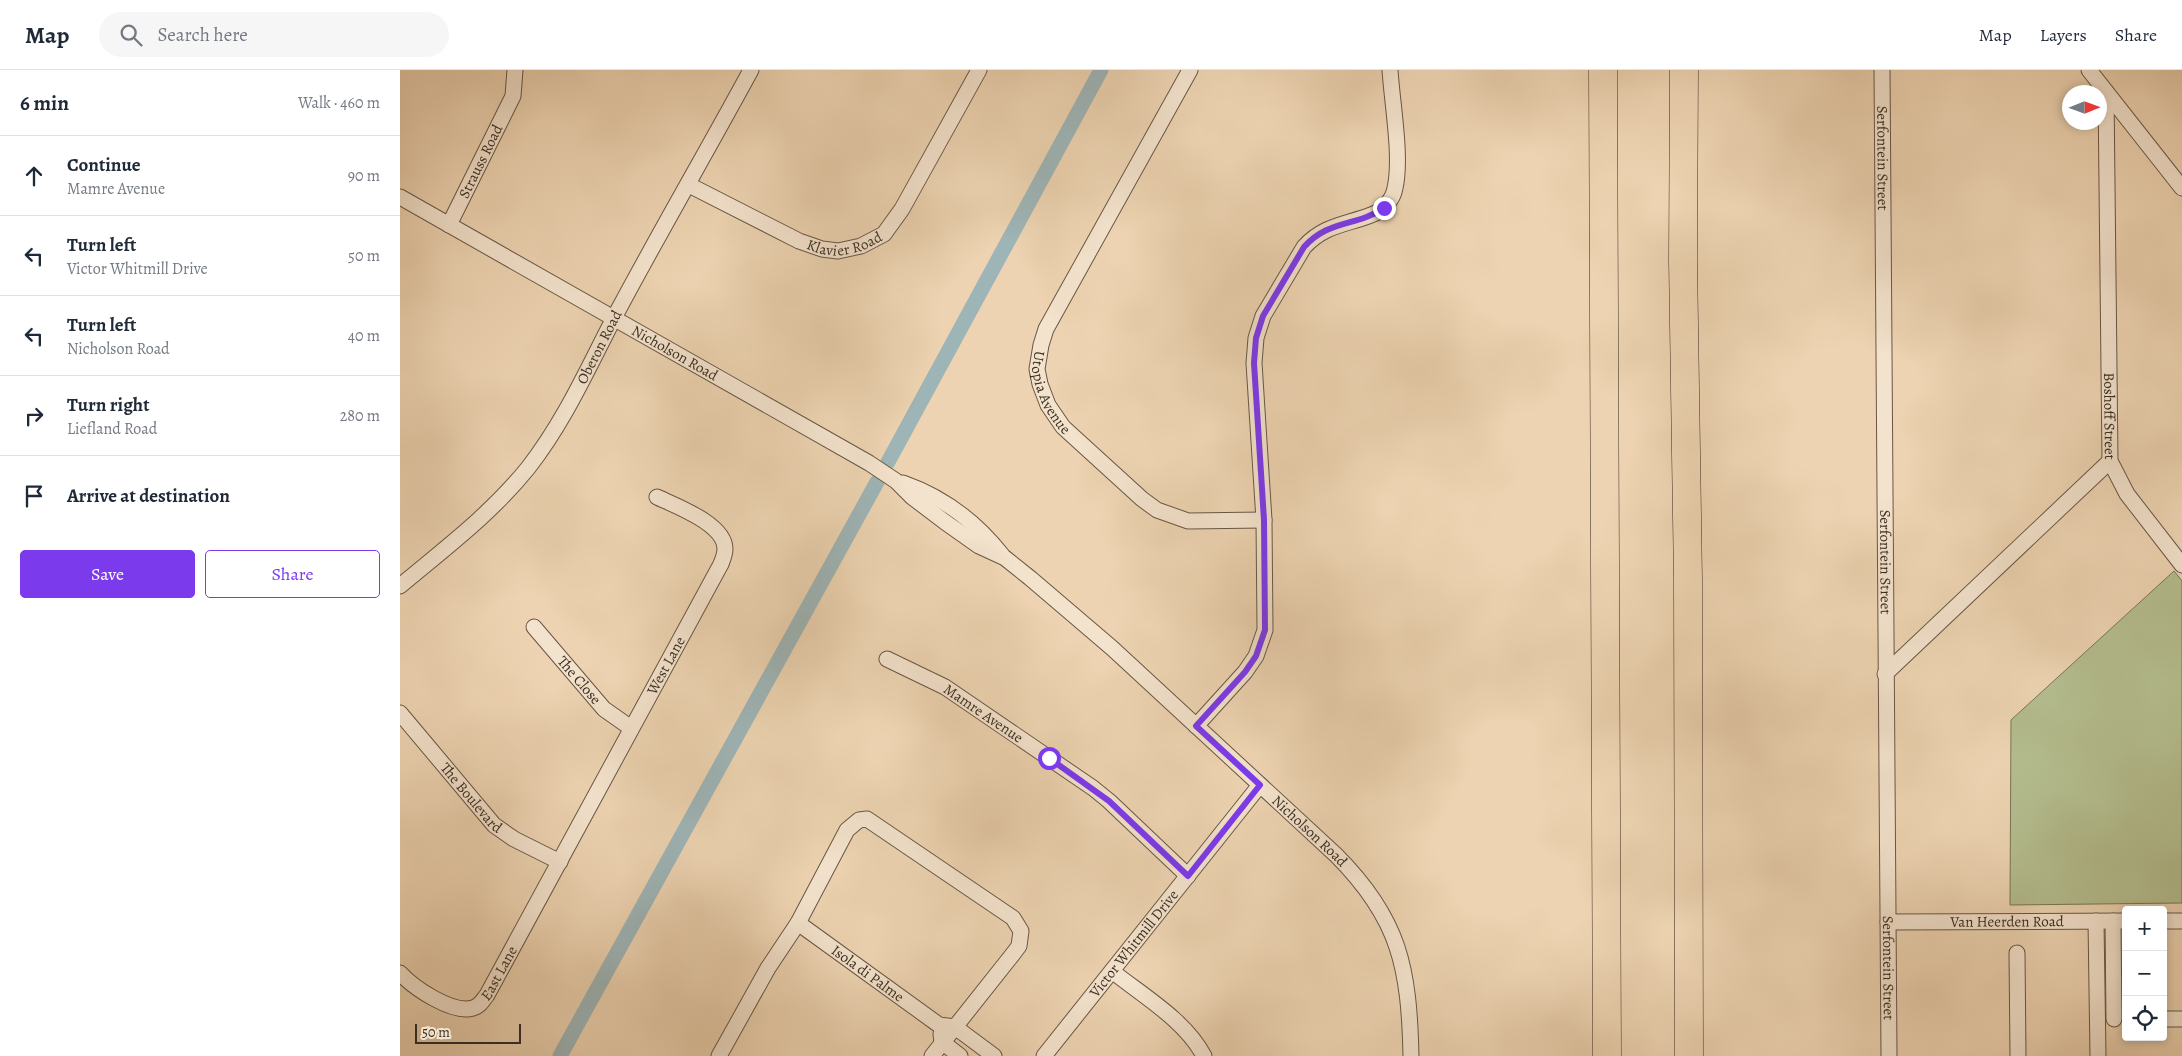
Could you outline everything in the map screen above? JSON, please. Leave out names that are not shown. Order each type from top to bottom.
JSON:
[{"type":"highway","points":[[1586,70],[1604,305]]},
{"type":"highway","points":[[1603,70],[1607,1056]]},
{"type":"highway","points":[[1684,70],[1683,260],[1688,580],[1689,1056]]},
{"type":"highway","points":[[1688,580],[1695,551],[1696,522],[1703,70]]},
{"type":"street","name":"Strauss Road","points":[[449,225],[513,96],[515,70]]},
{"type":"street","name":"Oberon Road","points":[[400,586],[474,524],[527,469],[566,413],[614,318],[751,70]]},
{"type":"street","name":"Klavier Road","points":[[688,185],[799,241],[822,249],[838,251],[868,244],[884,234],[902,209],[979,70]]},
{"type":"street","name":"Utopia Avenue","points":[[1190,70],[1046,329],[1041,345],[1038,369],[1040,384],[1048,405],[1063,426],[1156,510],[1188,521],[1264,520]]},
{"type":"street","points":[[1196,726],[1245,672],[1262,643],[1265,630],[1264,520],[1254,363],[1256,338],[1263,316],[1304,247],[1312,237],[1336,225],[1374,214],[1390,201],[1395,189],[1397,168],[1390,70]]},
{"type":"street","name":"Serfontein Street","points":[[1882,70],[1888,1056]]},
{"type":"street","points":[[2089,70],[2101,85]]},
{"type":"street","points":[[2107,93],[2182,188]]},
{"type":"street","name":"Boshoff Street","points":[[1885,674],[2110,461],[2106,130]]},
{"type":"street","name":"Nicholson Road","points":[[400,197],[869,463],[896,481],[928,494],[972,522],[987,535],[1004,558],[1079,619],[1355,874],[1380,908],[1397,943],[1404,964],[1409,996],[1411,1056]]},
{"type":"street","points":[[2110,461],[2127,494],[2182,565]]},
{"type":"street","name":"West Lane","points":[[560,862],[721,564],[725,549],[723,538],[718,531],[707,523],[657,497]]},
{"type":"street","name":"The Close","points":[[534,627],[604,709],[631,728]]},
{"type":"street","name":"Mamre Avenue","points":[[887,659],[944,687],[1092,788],[1109,801],[1188,876]]},
{"type":"street","name":"The Boulevard","points":[[400,713],[494,825],[514,838],[560,862]]},
{"type":"street","name":"Victor Whitmill Drive","points":[[1044,1056],[1260,785]]},
{"type":"street","points":[[719,1056],[768,968],[798,922],[847,830],[859,820],[867,819],[1013,918],[1021,931],[1022,937],[1013,954],[932,1056]]},
{"type":"street","name":"East Lane","points":[[400,973],[420,989],[451,1007],[472,1009],[478,1006],[487,995],[560,862]]},
{"type":"street","points":[[2096,921],[2098,1056]]},
{"type":"street","points":[[2098,1019],[2120,1019],[2119,921]]},
{"type":"street","name":"Van Heerden Road","points":[[1888,922],[2119,921]]},
{"type":"street","points":[[2167,921],[2182,921]]},
{"type":"street","name":"Isola di Palme","points":[[798,922],[939,1025],[954,1027],[994,1056]]},
{"type":"street","points":[[2017,953],[2018,1056]]},
{"type":"street","points":[[1112,971],[1187,1032],[1204,1056]]},
{"type":"street","points":[[2167,1019],[2182,1020]]},
{"type":"street","points":[[939,1025],[942,1042],[960,1056]]},
{"type":"green space","points":[[2174,571],[2182,581],[2182,903],[2010,905],[2011,720]]},
{"type":"waterway","points":[[888,462],[1101,70]]},
{"type":"waterway","points":[[560,1056],[877,482]]},
{"type":"route","points":[[1049,758],[1109,801],[1188,876],[1260,785],[1196,726],[1245,672],[1256,656],[1265,630],[1264,520],[1254,363],[1256,338],[1263,316],[1304,247],[1312,237],[1336,225],[1358,220],[1384,208]]}]
